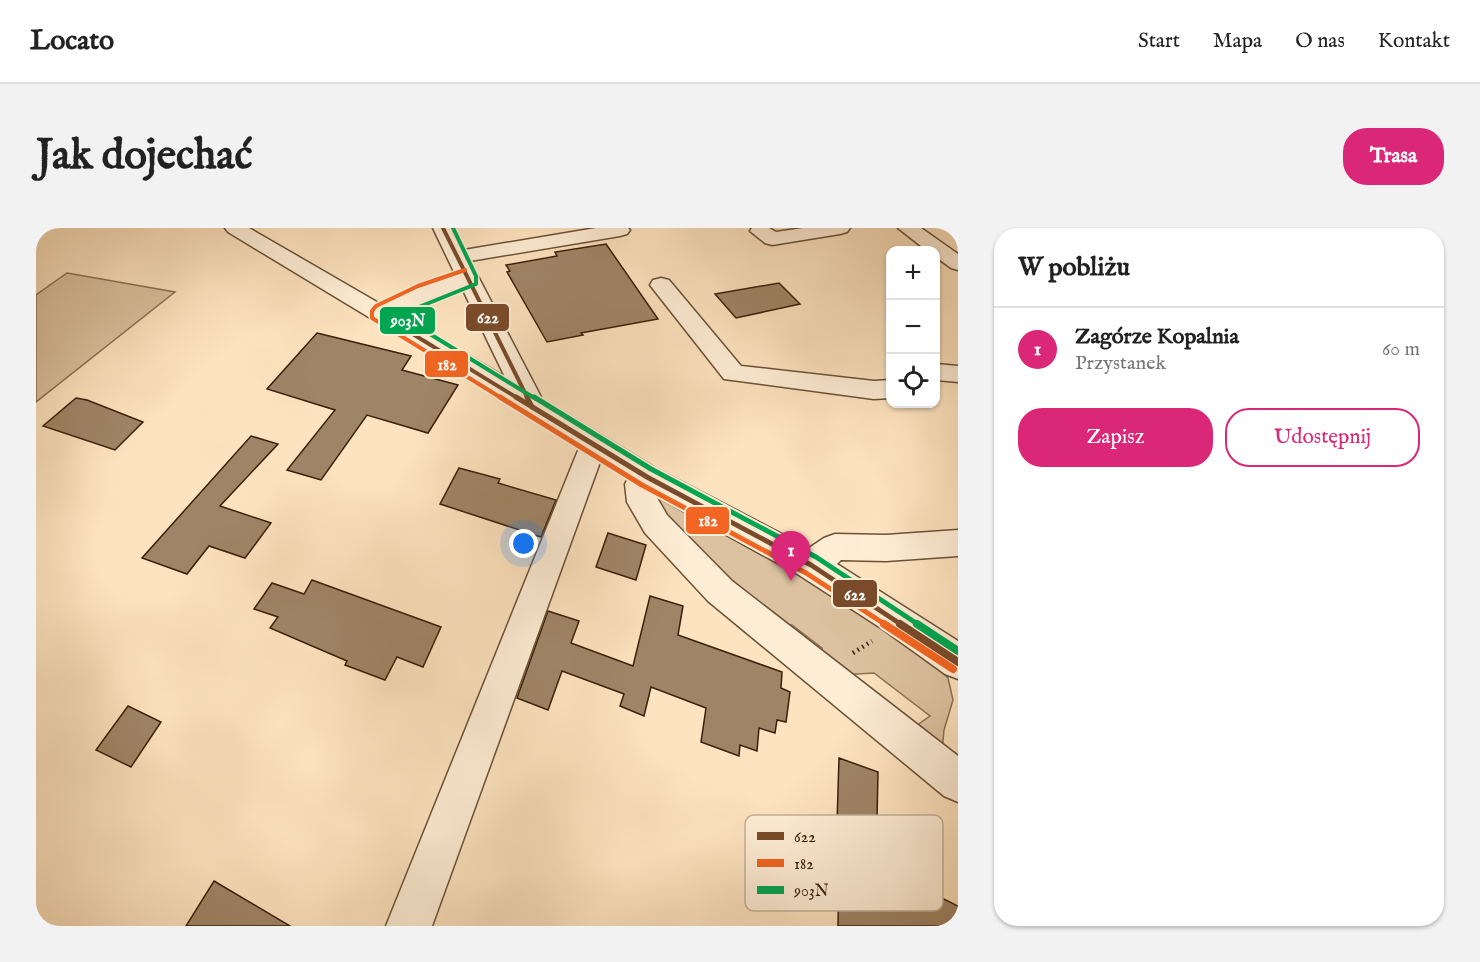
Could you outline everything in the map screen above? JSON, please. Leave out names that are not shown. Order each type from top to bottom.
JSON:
[{"type":"street","points":[[235,228],[647,477],[811,565],[958,662]]},
{"type":"street","points":[[443,228],[532,407]]},
{"type":"street","points":[[497,228],[503,238],[620,230],[618,228]]},
{"type":"street","points":[[760,231],[772,239],[805,231],[840,228]]},
{"type":"street","points":[[908,228],[933,246],[958,242]]},
{"type":"street","points":[[458,257],[572,232]]},
{"type":"street","points":[[572,232],[596,255]]},
{"type":"street","points":[[940,251],[958,264]]},
{"type":"street","points":[[380,314],[421,295],[468,279]]},
{"type":"street","points":[[662,285],[733,373],[874,390],[886,389]]},
{"type":"street","points":[[940,372],[958,374]]},
{"type":"street","points":[[410,926],[588,457],[597,446]]},
{"type":"street","points":[[647,477],[640,484],[642,502],[668,537],[713,584],[767,630],[958,782]]},
{"type":"street","points":[[811,565],[835,547],[886,548],[958,543]]},
{"type":"shaded area","points":[[67,273],[175,292],[36,402],[36,295]]},
{"type":"shaded area","points":[[662,496],[812,578],[926,656],[948,678],[953,700],[944,730],[942,752],[910,730],[930,716],[874,673],[841,675],[822,660],[822,648],[792,625],[776,625],[654,508],[657,499]]},
{"type":"building","points":[[606,244],[658,319],[581,333],[583,335],[547,342],[507,272],[510,271],[506,265],[557,256],[555,252]]},
{"type":"building","points":[[779,283],[800,304],[736,318],[715,294]]},
{"type":"building","points":[[317,333],[411,356],[402,370],[458,385],[428,433],[367,415],[321,480],[287,470],[335,410],[267,389]]},
{"type":"building","points":[[76,398],[87,400],[143,422],[115,450],[43,426]]},
{"type":"building","points":[[251,436],[278,444],[220,506],[271,523],[245,558],[209,546],[187,574],[142,558]]},
{"type":"building","points":[[459,468],[500,479],[498,483],[556,500],[541,537],[440,504]]},
{"type":"building","points":[[608,533],[646,545],[636,580],[596,567]]},
{"type":"building","points":[[312,580],[441,627],[423,667],[397,657],[385,680],[345,665],[347,661],[270,628],[278,617],[254,609],[272,583],[304,594]]},
{"type":"building","points":[[650,596],[683,606],[678,635],[782,672],[781,688],[790,692],[786,722],[777,720],[775,733],[759,728],[757,751],[740,745],[739,756],[701,742],[706,708],[651,687],[644,716],[620,706],[624,694],[562,671],[548,710],[517,698],[548,611],[579,621],[571,643],[633,666]]},
{"type":"building","points":[[128,706],[161,722],[131,767],[96,750]]},
{"type":"building","points":[[839,758],[878,772],[877,815],[837,815]]},
{"type":"building","points":[[214,881],[290,926],[186,926]]},
{"type":"building","points":[[943,898],[958,906],[958,926],[838,926],[838,911],[943,911]]},
{"type":"transit line","name":"622","points":[[443,228],[532,407]]},
{"type":"transit line","name":"903N","points":[[453,228],[476,276],[476,284],[399,315],[651,469],[816,557],[958,651]]},
{"type":"transit line","name":"182","points":[[465,270],[418,286],[376,306],[372,311],[372,318],[642,485],[806,573],[953,669]]},
{"type":"transit line","name":"622","points":[[380,314],[647,477],[811,565],[958,662]]},
{"type":"place","name":"Zagórze Kopalnia","points":[[791,581]]}]
